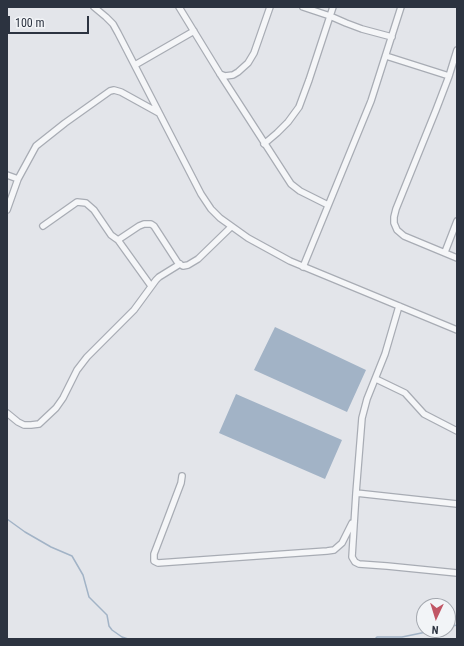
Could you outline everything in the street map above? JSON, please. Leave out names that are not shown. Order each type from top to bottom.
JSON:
[{"type":"street","points":[[94,7],[113,24],[201,194],[211,209],[220,218],[231,227],[272,252],[303,267],[457,330]]},
{"type":"street","points":[[179,7],[264,144],[291,184],[328,205]]},
{"type":"street","points":[[220,74],[225,76],[233,75],[248,63],[254,53],[270,7]]},
{"type":"street","points":[[303,7],[362,29],[392,37]]},
{"type":"street","points":[[264,144],[288,122],[299,107],[310,80],[333,7]]},
{"type":"street","points":[[303,267],[370,101],[401,7]]},
{"type":"street","points":[[135,65],[194,31]]},
{"type":"street","points":[[457,50],[449,76],[394,217],[394,223],[397,230],[404,236],[457,258]]},
{"type":"street","points":[[386,56],[449,76]]},
{"type":"street","points":[[7,210],[18,179],[36,146],[65,123],[110,92],[114,90],[121,92],[160,113]]},
{"type":"street","points":[[7,175],[18,179]]},
{"type":"street","points":[[43,226],[77,202],[83,202],[89,205],[111,235],[118,240],[151,286]]},
{"type":"street","points":[[445,252],[457,221]]},
{"type":"street","points":[[118,240],[139,226],[151,224],[154,226],[178,262],[183,266],[198,260],[231,227]]},
{"type":"street","points":[[7,413],[18,422],[28,425],[40,424],[56,408],[63,398],[71,380],[82,363],[134,310],[159,277],[180,264]]},
{"type":"street","points":[[399,306],[387,347],[364,408],[362,418],[352,557],[357,563],[457,573]]},
{"type":"street","points":[[376,379],[405,393],[424,414],[457,431]]},
{"type":"street","points":[[182,476],[182,483],[154,554],[154,561],[158,563],[334,550],[342,543],[354,520]]},
{"type":"street","points":[[356,493],[457,504]]},
{"type":"water","points":[[275,327],[366,370],[347,412],[254,370]]},
{"type":"water","points":[[236,394],[342,440],[325,479],[219,433]]},
{"type":"waterway","points":[[7,519],[25,532],[51,547],[72,556],[83,575],[89,597],[107,615],[109,626],[112,630],[128,639]]},
{"type":"waterway","points":[[375,639],[377,637],[402,637],[416,634]]}]
